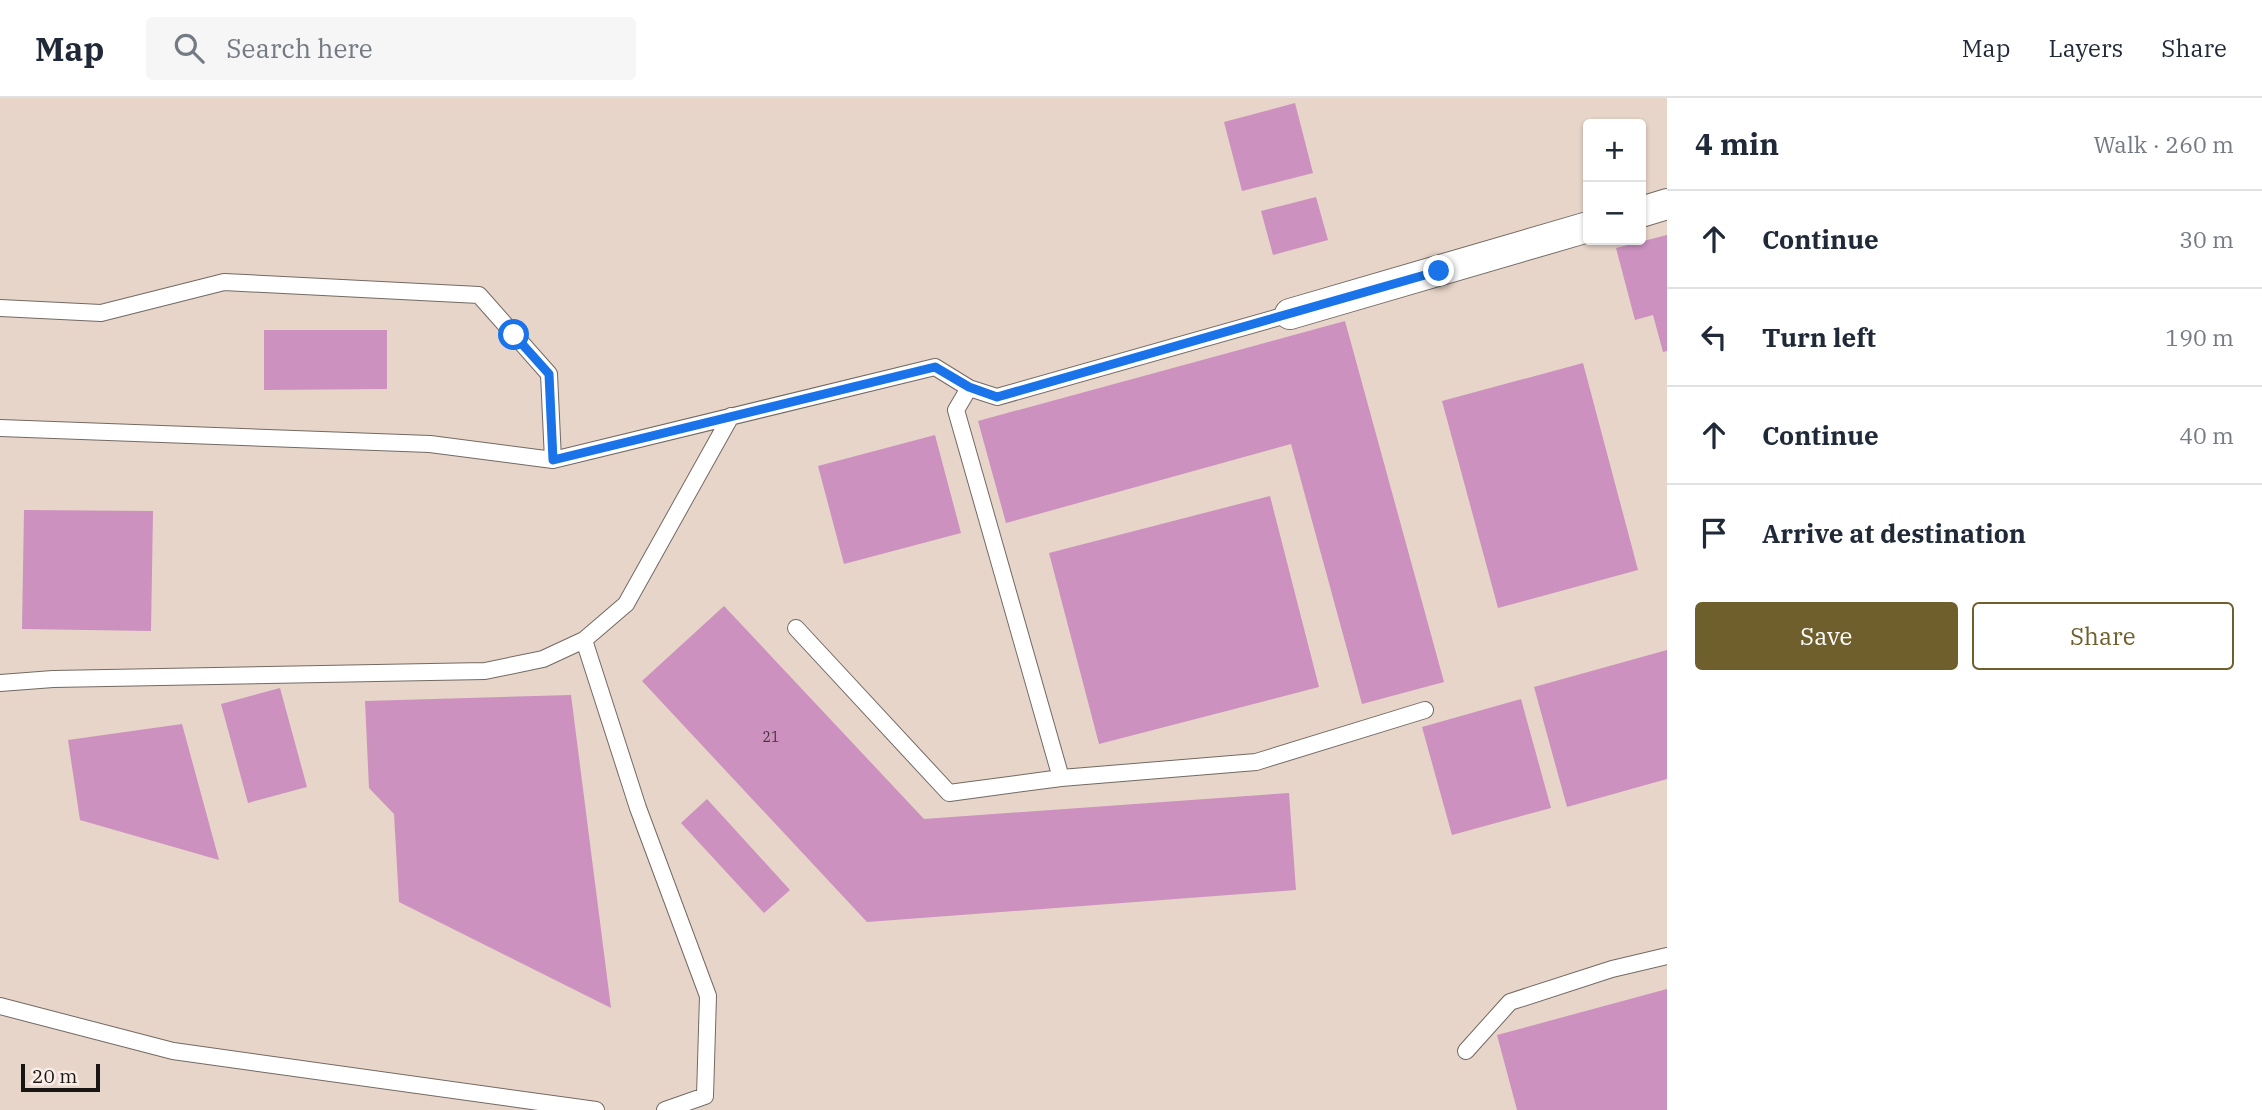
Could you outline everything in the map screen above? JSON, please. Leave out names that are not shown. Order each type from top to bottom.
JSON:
[{"type":"street","points":[[1646,210],[1667,204]]},
{"type":"street","points":[[1290,314],[1583,228]]},
{"type":"lane","points":[[0,308],[101,313],[224,282],[479,295],[549,374],[553,460]]},
{"type":"lane","points":[[0,428],[430,444],[553,460],[935,367],[969,387],[997,397],[1290,314]]},
{"type":"lane","points":[[969,387],[956,410],[1061,778]]},
{"type":"lane","points":[[0,683],[53,679],[485,671],[543,659],[584,640],[626,604],[731,416]]},
{"type":"lane","points":[[796,628],[949,793],[1061,778],[1256,762],[1425,710]]},
{"type":"lane","points":[[584,640],[638,808],[708,996],[705,1096],[665,1110]]},
{"type":"lane","points":[[1466,1051],[1510,1002],[1612,969],[1667,956]]},
{"type":"lane","points":[[0,1006],[173,1051],[596,1110]]},
{"type":"shaded area","points":[[0,98],[1667,98],[1667,1110],[0,1110]]},
{"type":"building","points":[[1295,103],[1313,173],[1242,191],[1224,122]]},
{"type":"building","points":[[1316,197],[1328,240],[1273,255],[1261,211]]},
{"type":"building","points":[[1667,235],[1667,351],[1663,352],[1653,315],[1635,320],[1616,248],[1646,245],[1646,240]]},
{"type":"building","points":[[1345,321],[1444,682],[1362,704],[1291,444],[1006,523],[978,421]]},
{"type":"building","points":[[264,330],[387,330],[387,389],[264,390]]},
{"type":"building","points":[[1583,363],[1638,570],[1498,608],[1442,401]]},
{"type":"building","points":[[935,435],[961,533],[844,564],[818,466]]},
{"type":"building","points":[[1270,496],[1319,687],[1099,744],[1049,553]]},
{"type":"building","points":[[24,510],[153,511],[151,631],[22,629]]},
{"type":"building","points":[[724,606],[924,819],[1289,793],[1296,890],[867,922],[642,681]]},
{"type":"building","points":[[1667,650],[1667,779],[1567,807],[1534,687]]},
{"type":"building","points":[[280,688],[307,787],[248,803],[221,704]]},
{"type":"building","points":[[571,695],[611,1008],[399,902],[394,814],[369,788],[365,701]]},
{"type":"building","points":[[1521,699],[1551,808],[1452,835],[1422,727]]},
{"type":"building","points":[[182,724],[219,860],[80,820],[68,740]]},
{"type":"building","points":[[707,799],[790,890],[764,913],[681,823]]},
{"type":"building","points":[[1667,989],[1667,1110],[1517,1110],[1497,1035]]},
{"type":"route","points":[[514,335],[549,374],[553,460],[935,367],[969,387],[997,397],[1439,271]]}]
